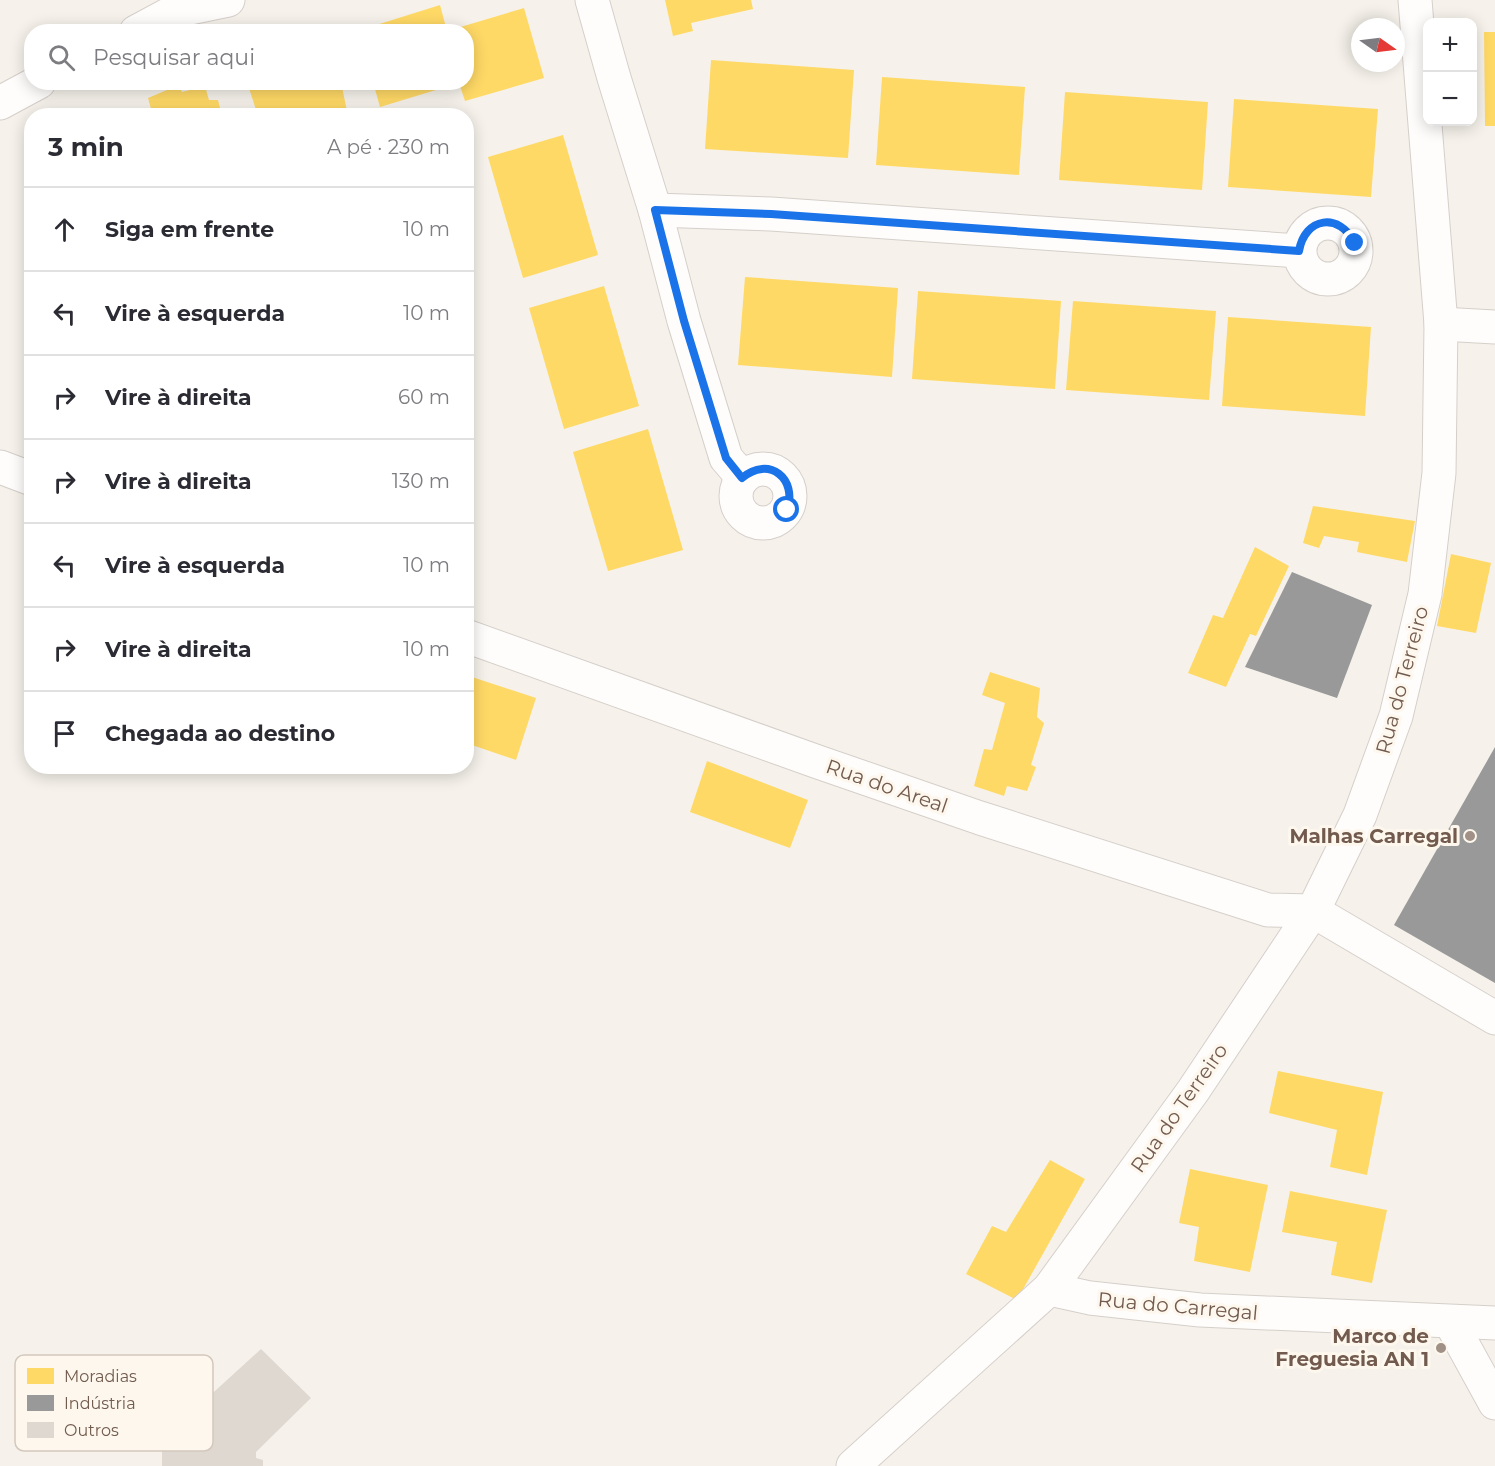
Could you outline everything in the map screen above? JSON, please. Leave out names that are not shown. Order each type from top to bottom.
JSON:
[{"type":"street","points":[[151,24],[175,11],[228,0]]},
{"type":"street","points":[[592,0],[655,210],[684,321],[726,458],[742,478]]},
{"type":"street","name":"Rua do Terreiro","points":[[853,1466],[1048,1289],[1193,1091],[1313,911],[1360,814],[1396,716],[1425,594],[1439,473],[1442,324],[1415,0]]},
{"type":"street","points":[[0,103],[24,90]]},
{"type":"street","points":[[655,210],[771,214],[1299,251]]},
{"type":"street","points":[[1442,324],[1495,327]]},
{"type":"street","points":[[0,467],[24,476]]},
{"type":"street","name":"Rua do Areal","points":[[474,639],[980,818],[1268,910],[1313,911]]},
{"type":"street","points":[[1313,911],[1495,1018]]},
{"type":"street","name":"Rua do Carregal","points":[[1048,1289],[1089,1298],[1200,1310],[1451,1323],[1495,1323]]},
{"type":"street","points":[[1451,1323],[1495,1403]]},
{"type":"building: Moradias","points":[[665,0],[751,0],[753,9],[691,23],[693,31],[673,36]]},
{"type":"building: Moradias","points":[[440,5],[445,24],[379,24]]},
{"type":"building: Moradias","points":[[524,8],[544,78],[465,101],[461,90],[474,90],[474,24],[470,24]]},
{"type":"building: Moradias","points":[[1484,32],[1495,32],[1495,126],[1485,126]]},
{"type":"building: Moradias","points":[[711,60],[854,70],[848,158],[705,149]]},
{"type":"building: Moradias","points":[[882,77],[1025,87],[1019,175],[876,165]]},
{"type":"building: Moradias","points":[[167,90],[181,90],[182,92],[206,90],[209,100],[218,100],[220,108],[151,108],[148,98]]},
{"type":"building: Moradias","points":[[250,90],[343,90],[346,108],[255,108]]},
{"type":"building: Moradias","points":[[375,90],[436,90],[380,107]]},
{"type":"building: Moradias","points":[[1065,92],[1208,102],[1202,190],[1059,180]]},
{"type":"building: Moradias","points":[[1234,99],[1378,109],[1371,197],[1228,187]]},
{"type":"building: Moradias","points":[[563,135],[598,255],[523,278],[488,157]]},
{"type":"building: Moradias","points":[[745,277],[898,288],[892,377],[738,365]]},
{"type":"building: Moradias","points":[[604,286],[639,406],[564,429],[529,308]]},
{"type":"building: Moradias","points":[[918,291],[1061,301],[1055,389],[912,379]]},
{"type":"building: Moradias","points":[[1073,301],[1216,311],[1209,400],[1066,390]]},
{"type":"building: Moradias","points":[[1228,317],[1371,327],[1365,416],[1222,406]]},
{"type":"building: Moradias","points":[[648,429],[683,550],[608,571],[573,452]]},
{"type":"building: Moradias","points":[[1313,506],[1415,521],[1407,562],[1357,552],[1359,542],[1324,536],[1319,548],[1303,543]]},
{"type":"building: Moradias","points":[[1255,547],[1289,566],[1256,636],[1250,634],[1226,687],[1188,673],[1213,615],[1223,618]]},
{"type":"building: Moradias","points":[[1451,554],[1491,563],[1476,633],[1437,626]]},
{"type":"building: Moradias","points":[[990,672],[1040,688],[1037,717],[1044,723],[1031,765],[1036,767],[1027,791],[1007,786],[1004,796],[974,786],[984,749],[992,750],[1005,703],[982,695]]},
{"type":"building: Moradias","points":[[474,678],[536,698],[516,760],[474,746]]},
{"type":"building: Moradias","points":[[707,761],[808,800],[790,848],[690,812]]},
{"type":"building: Moradias","points":[[1278,1071],[1383,1092],[1367,1175],[1330,1167],[1337,1130],[1269,1113]]},
{"type":"building: Moradias","points":[[1050,1160],[1085,1179],[1017,1300],[966,1274],[992,1226],[1006,1232]]},
{"type":"building: Moradias","points":[[1190,1169],[1268,1185],[1250,1272],[1194,1261],[1199,1227],[1179,1223]]},
{"type":"building: Moradias","points":[[1290,1191],[1387,1210],[1372,1283],[1331,1275],[1337,1242],[1282,1232]]},
{"type":"building: Indústria","points":[[1292,572],[1372,605],[1337,698],[1245,667]]},
{"type":"building: Indústria","name":"Malhas Carregal","points":[[1495,747],[1495,983],[1394,925]]},
{"type":"building: Outros","points":[[261,1349],[311,1398],[256,1452],[256,1458],[263,1460],[263,1466],[162,1466],[162,1451],[213,1451],[213,1393]]},
{"type":"place","name":"Malhas Carregal","points":[[1470,836]]},
{"type":"place","name":"Marco de Freguesia AN 1","points":[[1441,1348]]},
{"type":"route","points":[[787,510],[790,493],[783,477],[767,468],[749,472],[742,478],[726,458],[684,321],[655,210],[771,214],[1299,251],[1300,242],[1305,234],[1311,228],[1328,222],[1344,228],[1355,243]]}]
